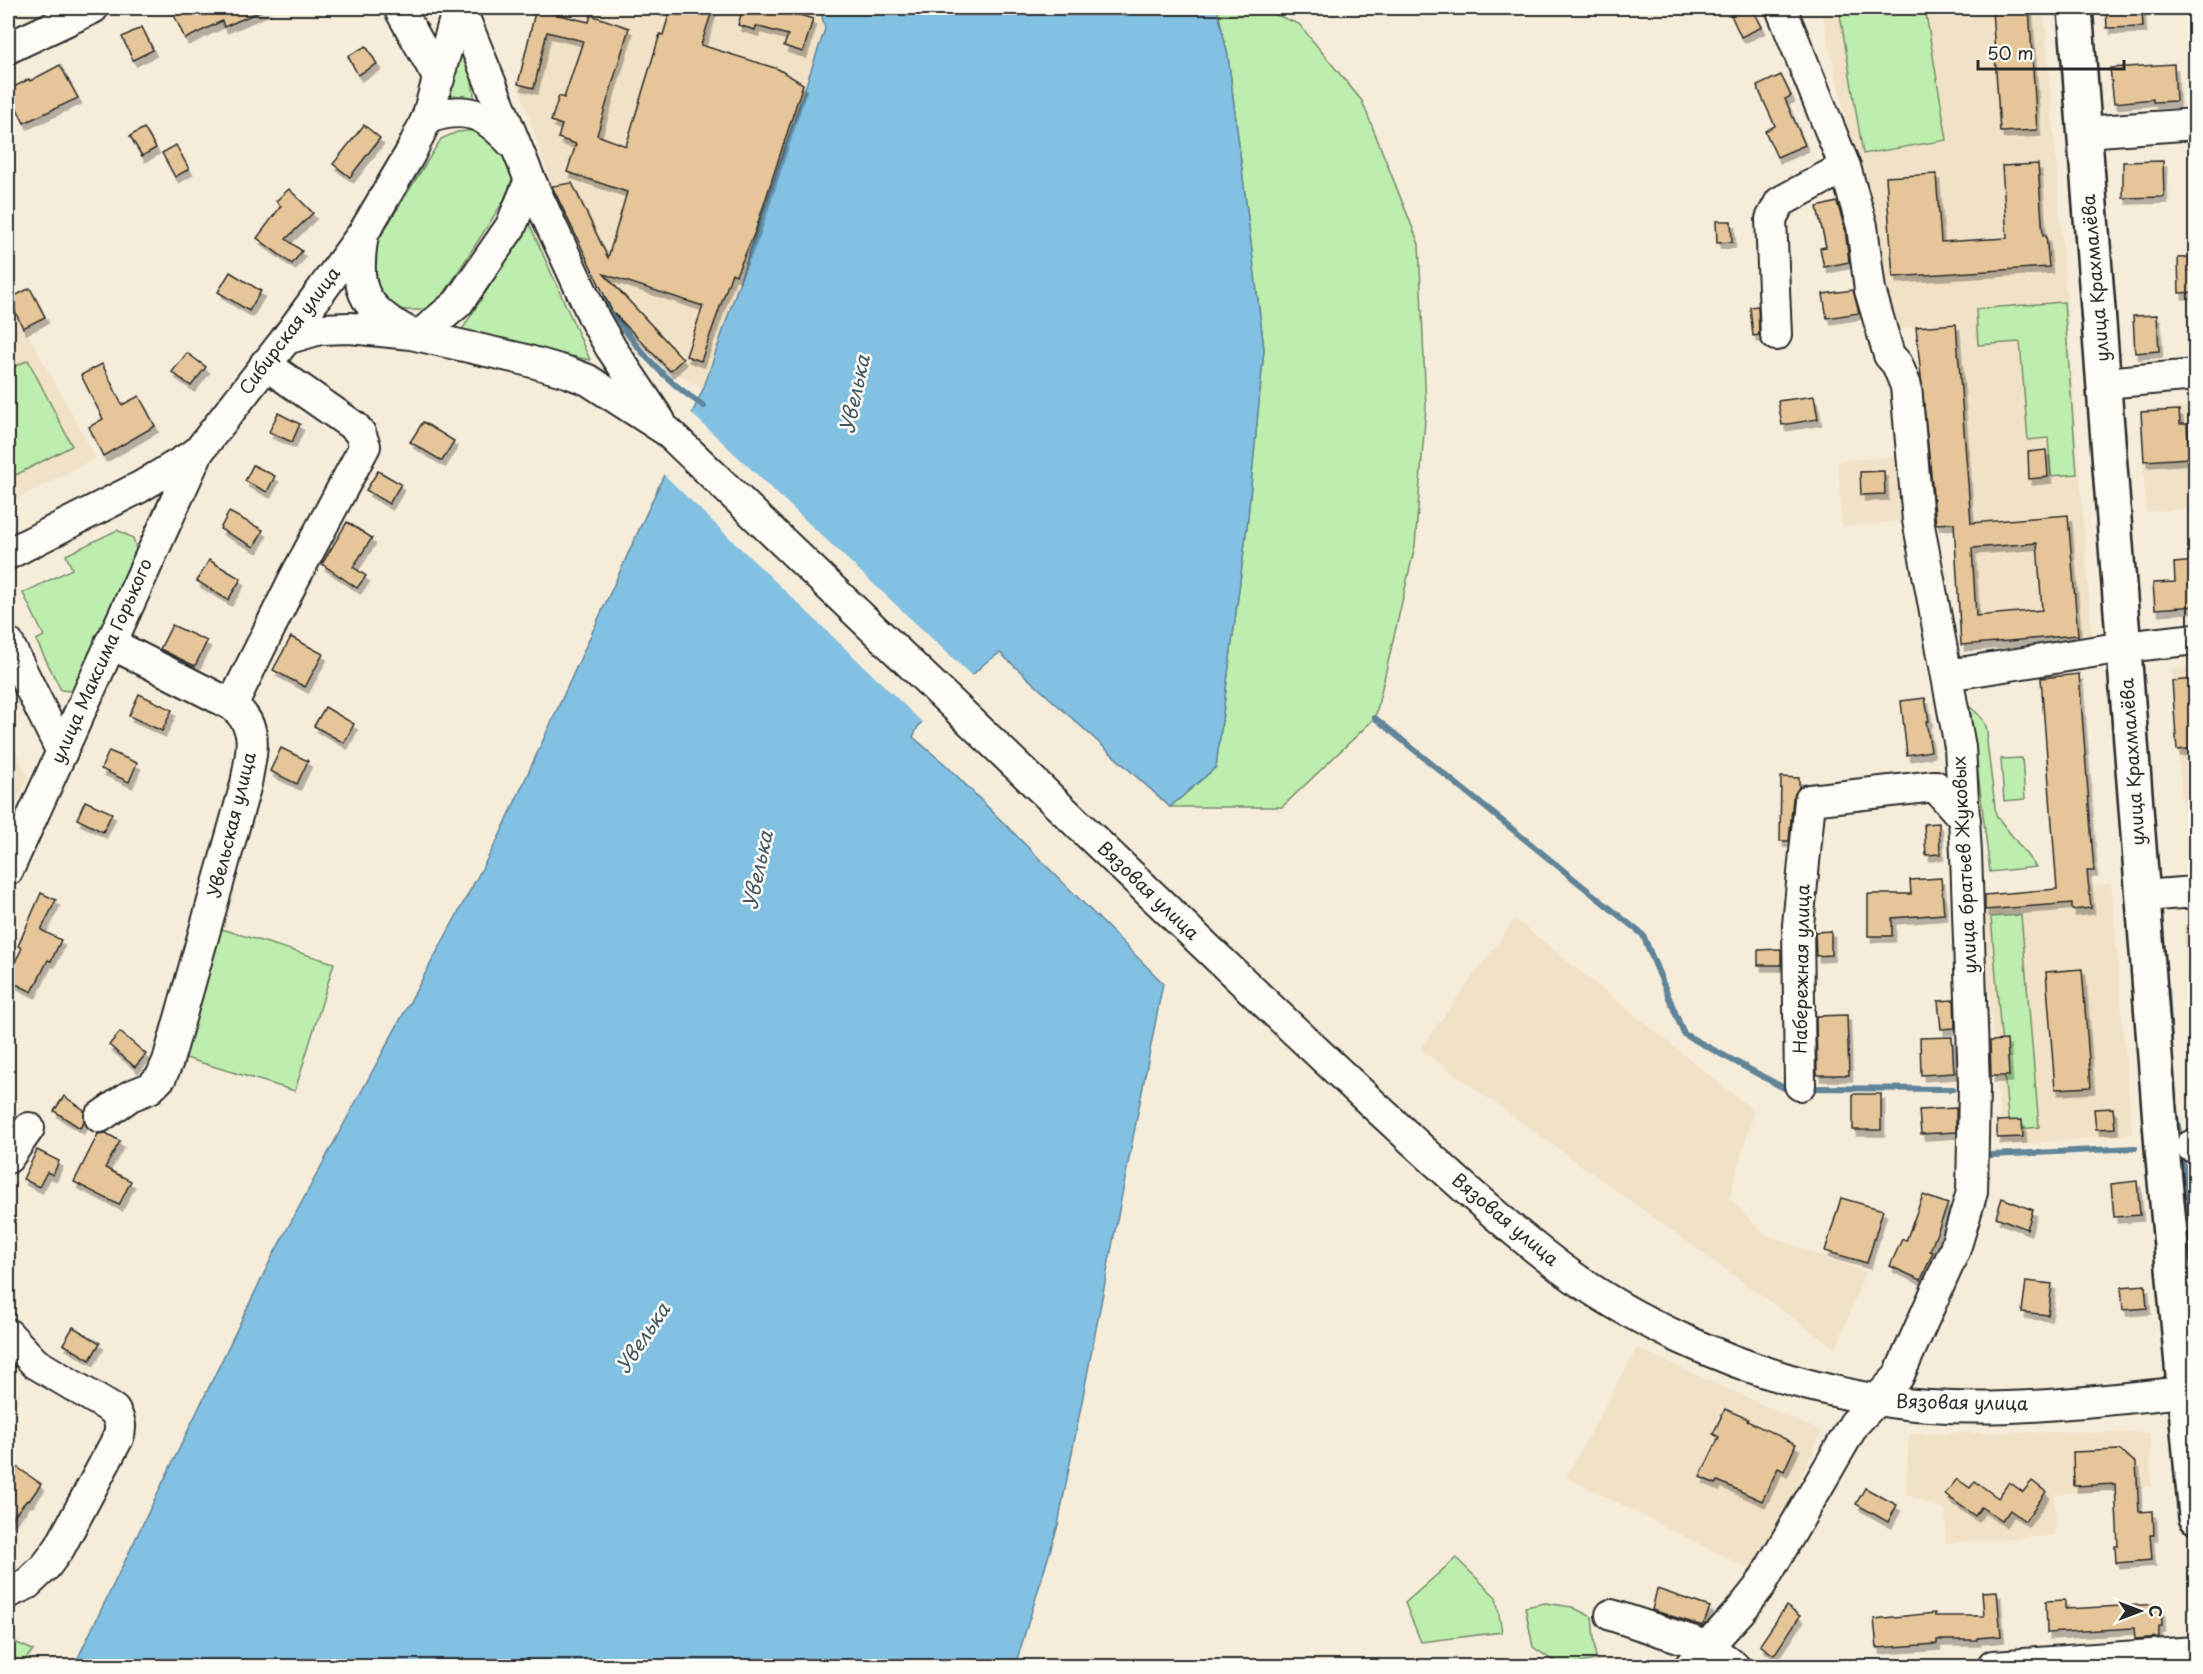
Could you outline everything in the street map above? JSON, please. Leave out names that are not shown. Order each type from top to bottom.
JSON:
[{"type":"main road","name":"улица Крахмалёва","points":[[2075,8],[2142,896],[2189,1392],[2196,1517]]},
{"type":"street","points":[[8,48],[93,8]]},
{"type":"street","points":[[399,8],[439,79]]},
{"type":"street","points":[[459,8],[530,180],[595,320],[611,348],[667,431]]},
{"type":"street","name":"Сибирская улица","points":[[8,554],[140,487],[198,452],[286,339],[364,232],[410,154],[427,118],[459,8]]},
{"type":"street","name":"улица братьев Жуковых","points":[[1698,1657],[1760,1586],[1854,1424],[1898,1377],[1955,1249],[1972,1192],[1974,1085],[1965,820],[1960,747],[1918,520],[1906,386],[1896,364],[1889,355],[1870,290],[1862,225],[1845,167],[1780,8]]},
{"type":"street","points":[[427,118],[446,112],[467,111],[482,116],[494,124],[519,149]]},
{"type":"street","points":[[2084,132],[2196,124]]},
{"type":"street","points":[[1776,335],[1771,219],[1780,202],[1845,167]]},
{"type":"street","points":[[416,335],[458,303],[511,226],[530,180]]},
{"type":"street","points":[[364,232],[359,260],[364,295],[372,308],[387,321],[416,335]]},
{"type":"street","points":[[286,339],[320,329],[350,328],[416,335],[567,372],[588,380],[667,431]]},
{"type":"street","points":[[110,644],[232,705],[294,579],[364,446],[364,440],[355,427],[265,364]]},
{"type":"street","points":[[2104,383],[2196,375]]},
{"type":"street","name":"Вязовая улица","points":[[667,431],[1274,1012],[1473,1196],[1565,1270],[1617,1304],[1673,1333],[1741,1363],[1805,1384],[1877,1401],[1930,1406],[1989,1407],[2078,1403],[2189,1392]]},
{"type":"street","name":"улица Максима Горького","points":[[8,870],[198,452]]},
{"type":"street","points":[[1947,675],[2124,646],[2196,639]]},
{"type":"street","points":[[8,643],[62,752]]},
{"type":"street","name":"Увельская улица","points":[[100,1116],[130,1096],[150,1088],[161,1077],[168,1061],[246,784],[252,732],[242,713],[232,705]]},
{"type":"street","points":[[1960,747],[1935,786],[1965,820]]},
{"type":"street","name":"Набережная улица","points":[[1800,1085],[1798,925],[1810,800],[1935,786]]},
{"type":"street","points":[[2142,896],[2196,892]]},
{"type":"street","points":[[8,1158],[29,1128]]},
{"type":"street","points":[[8,1334],[35,1363],[114,1410],[120,1420],[121,1429],[70,1527],[46,1566],[27,1584],[8,1593]]},
{"type":"street","points":[[1611,1615],[1698,1657],[1734,1666]]},
{"type":"street","points":[[1994,1666],[2196,1652]]},
{"type":"shaded area","points":[[536,8],[820,8],[825,29],[704,387],[670,371],[612,311],[552,186],[518,84]]},
{"type":"shaded area","points":[[1821,8],[2044,8],[2092,635],[1961,645],[1954,523],[1931,524],[1916,327],[1892,329]]},
{"type":"shaded area","points":[[8,300],[96,458],[8,503]]},
{"type":"shaded area","points":[[2195,406],[2195,508],[2146,512],[2140,411]]},
{"type":"shaded area","points":[[1903,456],[1908,521],[1842,526],[1838,461]]},
{"type":"shaded area","points":[[2195,667],[2195,866],[2188,866],[2171,669]]},
{"type":"shaded area","points":[[8,733],[28,777],[8,821]]},
{"type":"shaded area","points":[[2111,884],[2132,1134],[2003,1146],[1981,895]]},
{"type":"shaded area","points":[[1515,919],[1754,1111],[1729,1198],[1764,1234],[1865,1272],[1836,1349],[1420,1049]]},
{"type":"shaded area","points":[[2195,924],[2195,987],[2188,988],[2183,925]]},
{"type":"shaded area","points":[[1637,1348],[1822,1432],[1779,1523],[1753,1571],[1566,1477]]},
{"type":"shaded area","points":[[2150,1433],[2151,1487],[2055,1494],[2055,1535],[1946,1543],[1946,1511],[1906,1494],[1909,1434]]},
{"type":"green space","points":[[1217,8],[1259,8],[1299,24],[1362,101],[1419,244],[1426,407],[1415,546],[1375,718],[1282,807],[1170,807],[1216,767],[1247,527],[1264,349],[1228,56]]},
{"type":"green space","points":[[1839,8],[1925,8],[1947,140],[1863,154]]},
{"type":"green space","points":[[459,49],[468,54],[475,101],[442,105]]},
{"type":"green space","points":[[479,130],[510,159],[512,180],[503,202],[438,303],[421,310],[401,310],[384,304],[371,288],[368,256],[441,139],[457,132]]},
{"type":"green space","points":[[529,223],[590,360],[460,333]]},
{"type":"green space","points":[[2064,302],[2077,474],[2051,476],[2048,438],[2028,440],[2020,342],[1978,345],[1976,309]]},
{"type":"green space","points":[[28,360],[72,446],[8,479],[8,370]]},
{"type":"green space","points":[[117,530],[133,538],[138,555],[82,685],[70,691],[61,690],[36,640],[44,636],[23,593],[72,569],[66,555]]},
{"type":"green space","points":[[1970,707],[1982,718],[1986,726],[1996,815],[2036,867],[1990,872]]},
{"type":"green space","points":[[2022,758],[2025,799],[2004,801],[2001,759]]},
{"type":"green space","points":[[2021,915],[2039,1127],[2009,1130],[1991,917]]},
{"type":"green space","points":[[218,928],[334,963],[295,1091],[179,1056]]},
{"type":"green space","points":[[1456,1558],[1496,1597],[1502,1632],[1421,1642],[1405,1603]]},
{"type":"green space","points":[[1545,1603],[1572,1607],[1592,1617],[1596,1660],[1561,1666],[1533,1647],[1525,1607]]},
{"type":"green space","points":[[8,1639],[33,1650],[20,1666],[8,1666]]},
{"type":"water","name":"Увелька","points":[[820,8],[1217,8],[1228,56],[1264,349],[1247,527],[1216,767],[1170,807],[1000,653],[985,663],[919,725],[913,737],[947,766],[1163,983],[1058,1525],[1015,1666],[74,1666],[271,1259],[499,837],[704,387],[825,29]]},
{"type":"pier","points":[[690,412],[974,678],[924,724],[662,473]]},
{"type":"building","points":[[171,8],[268,8],[224,27],[222,21],[185,39]]},
{"type":"building","points":[[536,8],[552,8],[551,13],[589,22],[591,15],[629,28],[597,135],[626,146],[660,34],[663,35],[671,8],[713,8],[701,45],[778,69],[803,84],[755,232],[736,275],[732,273],[701,361],[686,356],[703,306],[604,274],[683,359],[670,371],[612,311],[552,186],[572,183],[608,258],[627,192],[567,172],[576,144],[558,138],[562,125],[551,121],[559,96],[564,98],[583,41],[547,32],[534,88],[518,84]]},
{"type":"building","points":[[743,8],[795,8],[793,13],[813,19],[803,52],[784,46],[788,35],[756,26],[755,30],[738,25]]},
{"type":"building","points":[[1752,8],[1762,27],[1741,37],[1731,15]]},
{"type":"building","points":[[2029,8],[2037,130],[2000,132],[1992,9]]},
{"type":"building","points":[[2106,8],[2142,8],[2143,27],[2107,28]]},
{"type":"building","points":[[142,27],[153,50],[133,60],[122,37]]},
{"type":"building","points":[[366,46],[377,64],[358,75],[348,56]]},
{"type":"building","points":[[2174,64],[2176,101],[2153,102],[2153,99],[2114,103],[2110,68]]},
{"type":"building","points":[[60,65],[78,98],[24,123],[8,90]]},
{"type":"building","points":[[1781,75],[1791,96],[1785,99],[1805,145],[1777,157],[1765,131],[1775,126],[1757,86]]},
{"type":"building","points":[[364,125],[380,138],[350,177],[333,164]]},
{"type":"building","points":[[144,128],[156,148],[142,156],[130,136]]},
{"type":"building","points":[[176,145],[189,169],[175,177],[162,153]]},
{"type":"building","points":[[2163,161],[2164,197],[2123,198],[2123,162]]},
{"type":"building","points":[[2038,164],[2043,236],[2046,235],[2049,267],[1893,277],[1886,177],[1936,174],[1941,242],[2007,238],[2002,166]]},
{"type":"building","points":[[289,189],[313,213],[286,239],[302,251],[292,264],[257,238],[281,206],[276,201]]},
{"type":"building","points":[[1837,202],[1845,229],[1849,262],[1824,267],[1820,248],[1826,247],[1817,207]]},
{"type":"building","points":[[1716,221],[1731,221],[1732,242],[1717,243]]},
{"type":"building","points":[[2196,257],[2196,292],[2179,293],[2178,258]]},
{"type":"building","points":[[230,272],[261,291],[249,311],[218,292]]},
{"type":"building","points":[[30,288],[45,317],[23,328],[9,299]]},
{"type":"building","points":[[1853,290],[1859,313],[1827,318],[1823,294]]},
{"type":"building","points":[[1758,306],[1759,335],[1753,336],[1750,307]]},
{"type":"building","points":[[2157,315],[2159,351],[2135,353],[2133,316]]},
{"type":"building","points":[[1956,324],[1971,523],[2068,515],[2078,635],[1961,645],[1954,523],[1936,524],[1916,327]],"holes":[[[2037,543],[2042,610],[1976,616],[1972,548]]]},
{"type":"building","points":[[187,353],[206,367],[191,386],[172,372]]},
{"type":"building","points":[[102,364],[122,405],[139,396],[155,426],[103,456],[89,427],[103,419],[81,375]]},
{"type":"building","points":[[1814,396],[1818,419],[1782,425],[1778,401]]},
{"type":"building","points":[[2179,410],[2180,424],[2187,424],[2189,458],[2144,461],[2141,412]]},
{"type":"building","points":[[278,413],[300,424],[292,442],[269,432]]},
{"type":"building","points":[[423,422],[454,441],[442,461],[410,442]]},
{"type":"building","points":[[2046,450],[2048,477],[2029,479],[2028,452]]},
{"type":"building","points":[[253,465],[275,476],[267,492],[245,481]]},
{"type":"building","points":[[378,471],[401,484],[389,504],[366,490]]},
{"type":"building","points":[[1884,471],[1885,494],[1861,495],[1860,472]]},
{"type":"building","points":[[229,512],[263,530],[254,547],[220,529]]},
{"type":"building","points":[[347,522],[372,538],[353,567],[366,576],[357,588],[322,564]]},
{"type":"building","points":[[209,560],[241,579],[228,600],[197,581]]},
{"type":"building","points":[[2196,561],[2196,606],[2155,609],[2153,583],[2175,582],[2174,563]]},
{"type":"building","points":[[172,625],[207,641],[195,666],[160,649]]},
{"type":"building","points":[[291,637],[323,654],[305,687],[273,670]]},
{"type":"building","points":[[2079,674],[2094,871],[2087,871],[2091,908],[2072,910],[2072,903],[1985,910],[1985,895],[2057,889],[2041,678]]},
{"type":"building","points":[[2196,679],[2196,748],[2177,750],[2172,681]]},
{"type":"building","points":[[139,694],[172,710],[162,731],[129,716]]},
{"type":"building","points":[[1925,698],[1931,751],[1907,755],[1901,701]]},
{"type":"building","points":[[325,707],[354,724],[344,743],[314,726]]},
{"type":"building","points":[[281,748],[308,761],[297,784],[270,771]]},
{"type":"building","points":[[109,751],[137,763],[129,782],[101,769]]},
{"type":"building","points":[[1781,777],[1799,778],[1799,787],[1793,798],[1789,841],[1780,841]]},
{"type":"building","points":[[85,801],[112,813],[103,832],[77,819]]},
{"type":"building","points":[[1939,823],[1940,854],[1926,855],[1924,824]]},
{"type":"building","points":[[1941,878],[1944,914],[1892,918],[1892,936],[1868,936],[1868,894],[1911,894],[1910,880]]},
{"type":"building","points":[[41,893],[56,900],[41,930],[61,940],[32,992],[8,980],[8,976],[22,948],[18,946]]},
{"type":"building","points":[[1831,931],[1831,955],[1816,956],[1815,932]]},
{"type":"building","points":[[1781,949],[1781,965],[1758,965],[1758,950]]},
{"type":"building","points":[[2082,969],[2091,1087],[2055,1089],[2046,972]]},
{"type":"building","points":[[1954,1000],[1955,1028],[1941,1029],[1938,1001]]},
{"type":"building","points":[[1847,1015],[1849,1075],[1817,1075],[1816,1016]]},
{"type":"building","points":[[120,1032],[146,1054],[135,1067],[109,1045]]},
{"type":"building","points":[[1952,1037],[1954,1073],[1921,1075],[1920,1038]]},
{"type":"building","points":[[2007,1040],[2009,1076],[1991,1076],[1990,1041]]},
{"type":"building","points":[[1853,1094],[1881,1094],[1881,1130],[1853,1130]]},
{"type":"building","points":[[64,1096],[84,1110],[84,1122],[80,1128],[54,1111]]},
{"type":"building","points":[[1956,1108],[1956,1132],[1921,1134],[1919,1110]]},
{"type":"building","points":[[2113,1108],[2115,1128],[2096,1129],[2094,1109]]},
{"type":"building","points":[[2022,1120],[2023,1137],[1997,1138],[1997,1121]]},
{"type":"building","points":[[106,1133],[120,1141],[105,1168],[131,1181],[119,1205],[74,1182],[98,1134]]},
{"type":"building","points":[[37,1150],[59,1161],[53,1175],[47,1172],[39,1187],[23,1179]]},
{"type":"building","points":[[2137,1181],[2140,1215],[2114,1217],[2111,1184]]},
{"type":"building","points":[[1923,1195],[1948,1204],[1930,1251],[1933,1252],[1921,1280],[1890,1266],[1902,1239],[1906,1241]]},
{"type":"building","points":[[1841,1198],[1883,1210],[1867,1263],[1825,1251]]},
{"type":"building","points":[[2002,1198],[2033,1210],[2027,1229],[1996,1217]]},
{"type":"building","points":[[2026,1281],[2052,1284],[2048,1315],[2022,1312]]},
{"type":"building","points":[[2145,1285],[2147,1308],[2123,1310],[2121,1287]]},
{"type":"building","points":[[73,1327],[100,1343],[90,1360],[63,1344]]},
{"type":"building","points":[[1725,1409],[1796,1444],[1784,1471],[1778,1468],[1762,1501],[1718,1481],[1716,1484],[1700,1477],[1719,1437],[1713,1434]]},
{"type":"building","points":[[2119,1450],[2136,1463],[2139,1512],[2153,1511],[2154,1535],[2150,1535],[2152,1560],[2116,1563],[2115,1546],[2118,1546],[2115,1484],[2074,1486],[2073,1452]]},
{"type":"building","points":[[17,1467],[41,1484],[29,1501],[27,1500],[8,1523],[8,1480]]},
{"type":"building","points":[[1957,1479],[1970,1488],[1975,1481],[1998,1498],[2009,1482],[2023,1492],[2032,1481],[2046,1492],[2025,1521],[2010,1510],[2002,1521],[1981,1507],[1975,1516],[1945,1494]]},
{"type":"building","points":[[1865,1488],[1897,1505],[1888,1522],[1856,1504]]},
{"type":"building","points":[[1657,1589],[1710,1607],[1703,1626],[1652,1610]]},
{"type":"building","points":[[1997,1591],[2001,1636],[1977,1638],[1977,1640],[1937,1640],[1937,1644],[1877,1648],[1874,1619],[1935,1613],[1935,1616],[1984,1616],[1982,1592]]},
{"type":"building","points":[[2065,1600],[2065,1609],[2161,1604],[2162,1626],[2159,1626],[2159,1637],[2135,1639],[2134,1628],[2047,1633],[2046,1601]]},
{"type":"building","points":[[1786,1606],[1800,1616],[1774,1655],[1760,1645]]},
{"type":"waterway","points":[[598,304],[604,299],[635,344],[661,372],[704,406]]},
{"type":"waterway","points":[[1375,718],[1643,935],[1684,1034],[1784,1088],[1793,1088]]},
{"type":"waterway","points":[[2167,989],[2170,1042]]},
{"type":"waterway","points":[[1807,1088],[1953,1089]]},
{"type":"waterway","points":[[2175,1112],[2182,1146],[2188,1254]]},
{"type":"waterway","points":[[1992,1155],[2135,1148]]}]
